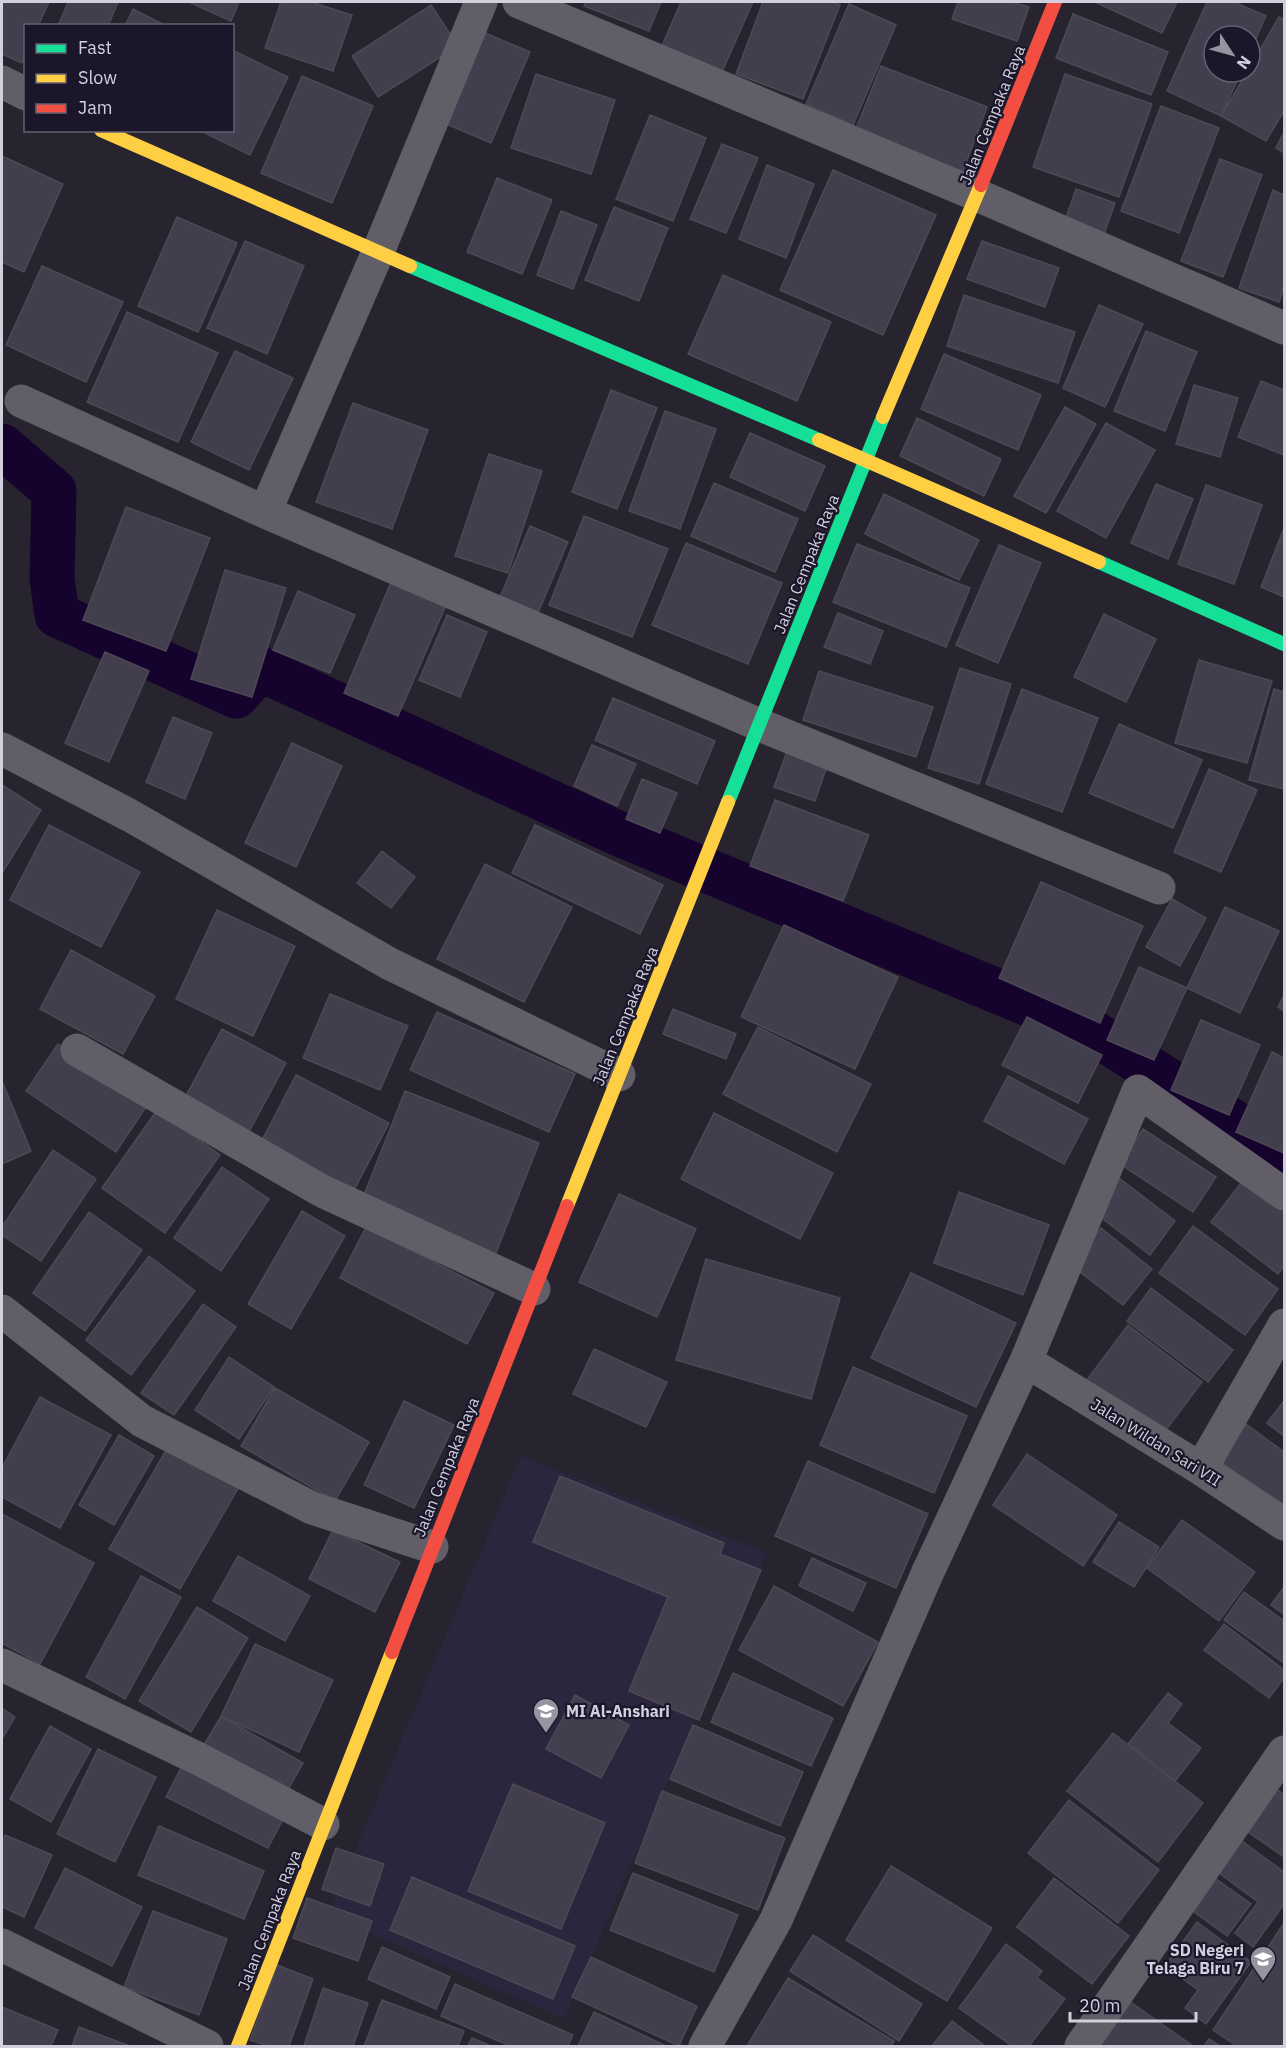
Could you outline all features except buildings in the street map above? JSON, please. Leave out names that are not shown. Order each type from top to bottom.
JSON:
[{"type":"street","points":[[265,512],[378,252],[481,2]]},
{"type":"street","points":[[519,2],[977,195],[1284,328]]},
{"type":"street","name":"Jalan Cempaka Raya","points":[[238,2046],[432,1547],[865,459],[977,195],[1055,2]]},
{"type":"street","points":[[2,82],[24,93]]},
{"type":"street","points":[[107,132],[378,252],[865,459],[1284,644]]},
{"type":"street","points":[[21,401],[265,512],[760,725],[1159,888]]},
{"type":"street","points":[[2,749],[129,815],[390,964],[619,1075]]},
{"type":"street","points":[[77,1050],[322,1191],[534,1289]]},
{"type":"street","points":[[705,2046],[776,1920],[927,1574],[1026,1361],[1138,1091],[1284,1194]]},
{"type":"street","points":[[2,1311],[141,1421],[312,1508],[432,1547]]},
{"type":"street","points":[[1201,1469],[1284,1325]]},
{"type":"street","name":"Jalan Wildan Sari VII","points":[[1026,1361],[1201,1469],[1284,1524]]},
{"type":"street","points":[[2,1665],[199,1759],[323,1824]]},
{"type":"street","points":[[1081,2046],[1284,1752]]},
{"type":"street","points":[[2,1945],[207,2046]]},
{"type":"shaded area","name":"MI Al-Anshari","points":[[521,1456],[767,1553],[564,2019],[328,1915]]},
{"type":"waterway","points":[[2,446],[54,491],[52,579],[57,615],[236,696],[260,669],[624,836],[1086,1028],[1284,1154]]},
{"type":"traffic: fast","points":[[410,266],[819,440]]},
{"type":"traffic: fast","points":[[728,802],[883,417]]},
{"type":"traffic: fast","points":[[1099,562],[1284,644]]},
{"type":"traffic: slow","points":[[106,132],[410,266]]},
{"type":"traffic: slow","points":[[883,417],[981,185]]},
{"type":"traffic: slow","points":[[819,440],[1099,562]]},
{"type":"traffic: slow","points":[[567,1206],[728,802]]},
{"type":"traffic: slow","points":[[238,2046],[392,1652]]},
{"type":"traffic: jam","points":[[981,185],[1055,2]]},
{"type":"traffic: jam","points":[[392,1652],[567,1206]]},
{"type":"place","name":"MI Al-Anshari","points":[[546,1734]]},
{"type":"place","name":"SD Negeri Telaga Biru 7","points":[[1263,1982]]}]
